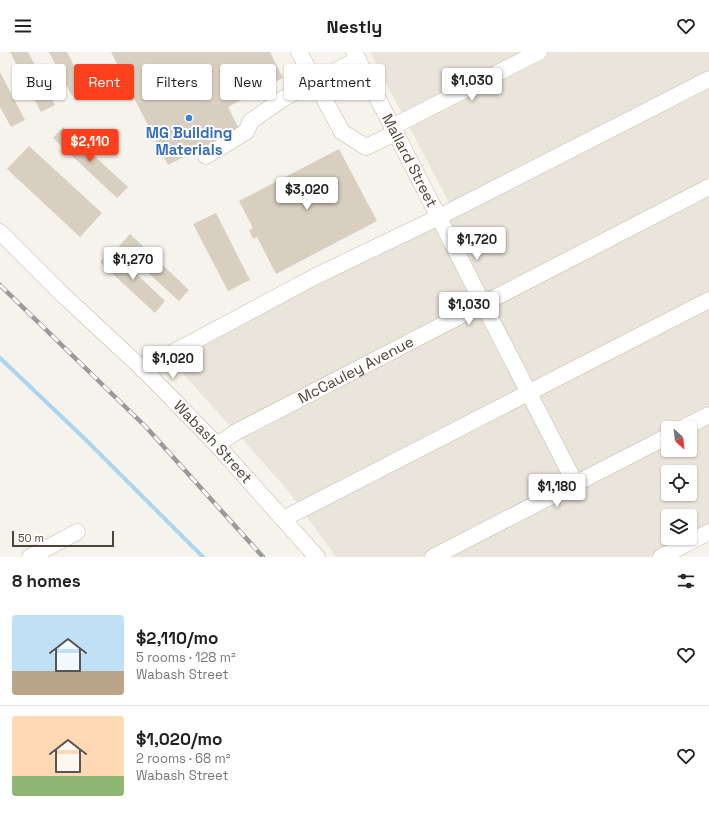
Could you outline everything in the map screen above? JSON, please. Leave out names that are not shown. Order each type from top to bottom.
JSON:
[{"type":"street","points":[[299,52],[305,64]]},
{"type":"street","points":[[325,100],[342,132],[366,147],[394,130],[539,52]]},
{"type":"street","points":[[343,64],[356,56]]},
{"type":"street","name":"Mallard Street","points":[[356,56],[575,483]]},
{"type":"street","points":[[142,369],[316,276],[438,217],[709,79]]},
{"type":"street","points":[[206,156],[246,132],[251,121],[284,98]]},
{"type":"street","name":"McCauley Avenue","points":[[217,445],[236,432],[709,187]]},
{"type":"street","name":"Wabash Street","points":[[0,232],[61,293],[142,369],[217,445],[317,557]]},
{"type":"street","points":[[283,519],[709,300]]},
{"type":"street","points":[[696,421],[709,414]]},
{"type":"street","points":[[433,557],[661,440]]},
{"type":"street","points":[[30,557],[77,532]]},
{"type":"street","points":[[661,557],[709,532]]},
{"type":"shaded area","points":[[370,52],[709,52],[709,538],[697,544],[697,509],[661,509],[661,545],[696,545],[673,557],[336,557],[286,488],[170,359],[456,216],[385,81],[385,64],[376,64]]},
{"type":"building","points":[[10,52],[28,52],[34,64],[16,64]]},
{"type":"building","points":[[49,52],[67,52],[74,66],[74,95],[72,96],[66,85],[66,64],[55,64]]},
{"type":"building","name":"MG Building Materials","points":[[111,52],[270,52],[276,64],[220,64],[220,100],[241,100],[228,107],[239,129],[168,165],[134,98],[134,64],[117,64]]},
{"type":"building","name":"MG Building Materials","points":[[276,64],[283,78],[276,82]]},
{"type":"building","points":[[0,72],[12,95],[12,100],[15,100],[25,120],[11,127],[0,107]]},
{"type":"building","points":[[35,100],[52,100],[55,105],[41,112]]},
{"type":"building","points":[[63,127],[128,187],[117,198],[53,138]]},
{"type":"building","points":[[29,146],[102,213],[80,237],[7,169]]},
{"type":"building","points":[[339,149],[377,221],[276,274],[257,237],[253,239],[249,230],[253,228],[239,201]]},
{"type":"building","points":[[216,213],[250,280],[228,291],[193,224]]},
{"type":"building","points":[[130,234],[189,290],[179,301],[119,246]]},
{"type":"building","points":[[111,250],[165,301],[155,313],[100,262]]},
{"type":"waterway","points":[[0,358],[86,440],[203,557]]},
{"type":"railway","points":[[0,285],[146,427],[263,557]]},
{"type":"place","name":"MG Building Materials","points":[[189,118]]}]
